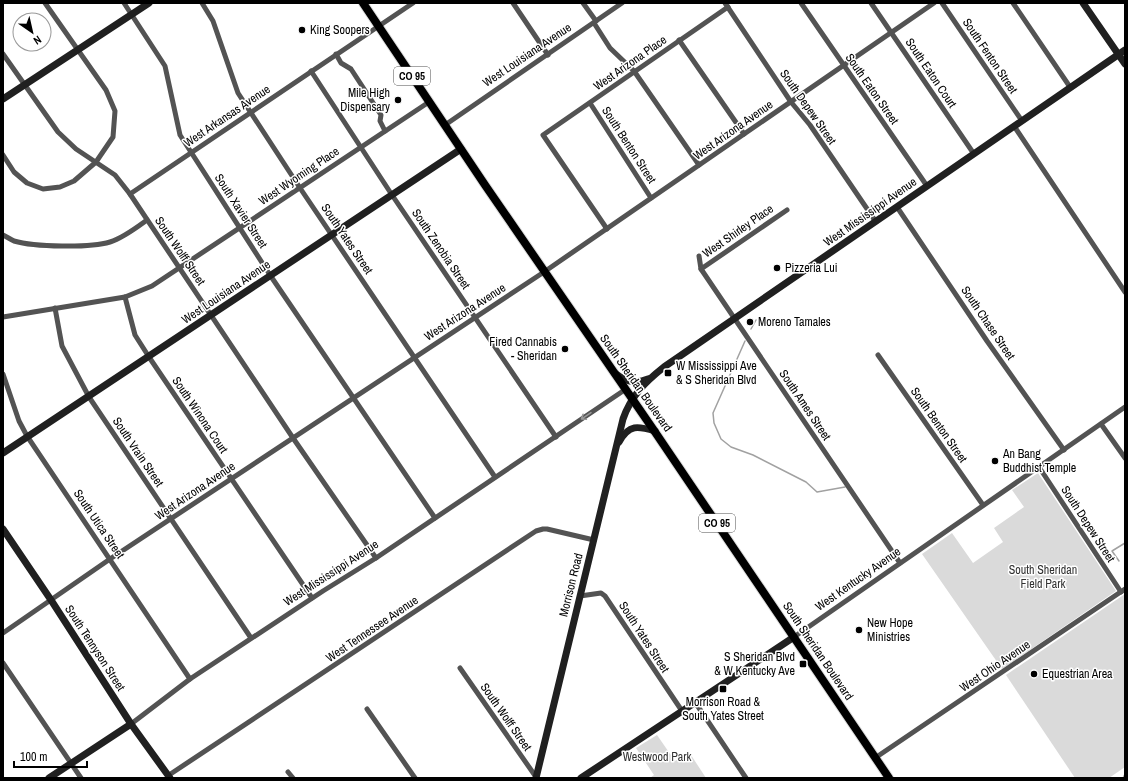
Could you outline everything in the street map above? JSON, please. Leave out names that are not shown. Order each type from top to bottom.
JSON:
[{"type":"main road","name":"South Sheridan Boulevard","points":[[363,3],[544,272],[655,431],[889,778]]},
{"type":"street","points":[[3,155],[14,172],[27,183],[43,189],[60,188],[74,181],[96,162],[113,137],[115,111],[106,90],[45,3]]},
{"type":"street","name":"South Xavier Street","points":[[124,3],[165,66],[180,135],[270,275],[436,518]]},
{"type":"street","points":[[3,99],[149,3]]},
{"type":"street","name":"South Yates Street","points":[[202,3],[213,21],[238,93],[300,188],[495,477]]},
{"type":"street","name":"West Arkansas Avenue","points":[[130,194],[336,54],[414,3]]},
{"type":"street","points":[[513,3],[548,55]]},
{"type":"street","points":[[583,3],[610,48],[634,71],[699,165]]},
{"type":"street","name":"West Louisiana Avenue","points":[[445,126],[622,3]]},
{"type":"street","name":"South Eaton Street","points":[[801,3],[927,186]]},
{"type":"street","name":"South Eaton Court","points":[[872,3],[974,154]]},
{"type":"street","name":"West Arizona Avenue","points":[[3,633],[110,559],[544,272],[934,3]]},
{"type":"street","name":"South Fenton Street","points":[[942,3],[1022,120]]},
{"type":"street","points":[[1013,3],[1070,87]]},
{"type":"street","points":[[1084,3],[1125,64]]},
{"type":"street","name":"West Arizona Place","points":[[606,229],[543,135],[727,5]]},
{"type":"street","name":"South Depew Street","points":[[727,5],[791,102],[810,125],[876,222]]},
{"type":"street","points":[[679,40],[744,134]]},
{"type":"street","name":"West Mississippi Avenue","points":[[632,398],[652,377],[1125,50]]},
{"type":"street","name":"South Wolff Street","points":[[3,54],[58,132],[76,149],[115,175],[130,194],[293,438],[376,558]]},
{"type":"street","points":[[336,54],[344,66],[350,70],[362,86],[381,115],[380,121],[385,131]]},
{"type":"street","name":"South Zenobia Street","points":[[312,71],[362,146],[392,195],[556,437]]},
{"type":"street","name":"West Wyoming Place","points":[[3,317],[125,297],[152,286],[180,269],[429,102]]},
{"type":"street","name":"South Benton Street","points":[[590,103],[651,198]]},
{"type":"street","points":[[1014,126],[1125,292]]},
{"type":"street","name":"West Louisiana Avenue","points":[[3,453],[461,149]]},
{"type":"street","name":"South Chase Street","points":[[897,207],[989,343],[1064,450]]},
{"type":"street","name":"West Shirley Place","points":[[701,269],[787,210]]},
{"type":"street","points":[[3,235],[14,240],[38,245],[84,245],[110,242],[130,232],[147,220]]},
{"type":"street","name":"South Ames Street","points":[[699,256],[701,269],[900,563]]},
{"type":"street","name":"South Winona Court","points":[[125,297],[135,335],[312,598]]},
{"type":"street","name":"South Vrain Street","points":[[55,308],[62,346],[89,397],[251,638]]},
{"type":"street","name":"South Benton Street","points":[[878,355],[983,505]]},
{"type":"street","points":[[614,373],[623,379],[633,382],[652,377]]},
{"type":"street","name":"South Utica Street","points":[[3,374],[19,421],[27,436],[190,679]]},
{"type":"street","name":"West Mississippi Avenue","points":[[49,778],[130,724],[190,679],[312,598],[376,558],[626,389]]},
{"type":"street","name":"Morrison Road","points":[[536,778],[615,449],[623,419],[632,398]]},
{"type":"street","name":"West Kentucky Avenue","points":[[581,778],[794,637],[1125,407]]},
{"type":"street","points":[[1101,424],[1125,458]]},
{"type":"street","points":[[615,449],[623,435],[631,428],[640,427],[655,431]]},
{"type":"street","name":"South Depew Street","points":[[1039,467],[1123,590]]},
{"type":"street","name":"South Tennyson Street","points":[[3,529],[51,600],[130,724],[169,777]]},
{"type":"street","name":"West Tennessee Avenue","points":[[169,777],[536,531],[547,529],[594,540]]},
{"type":"street","name":"West Ohio Avenue","points":[[875,758],[1123,590]]},
{"type":"street","name":"South Yates Street","points":[[580,596],[603,593],[682,711]]},
{"type":"street","points":[[3,663],[81,778]]},
{"type":"street","name":"South Wolff Street","points":[[460,668],[536,778]]},
{"type":"street","points":[[695,702],[746,778]]},
{"type":"street","points":[[367,709],[415,778]]},
{"type":"street","points":[[288,772],[293,778]]},
{"type":"green space","name":"South Sheridan Field Park","points":[[1038,473],[1116,591],[1002,669],[922,554],[952,533],[973,563],[1003,542],[994,528],[1024,507],[1012,490]]},
{"type":"green space","name":"South Sheridan Field Park","points":[[1125,594],[1125,767],[1109,778],[1075,778],[1006,675]]},
{"type":"green space","name":"Westwood Park","points":[[657,735],[675,761],[689,752],[706,778],[650,778],[654,775],[636,748]]},
{"type":"waterway","points":[[751,329],[756,320]]},
{"type":"waterway","points":[[745,341],[713,413],[714,423],[721,439],[731,447],[753,455],[806,482],[817,492],[845,487]]},
{"type":"waterway","points":[[1119,561],[1112,551],[1125,543]]},
{"type":"waterway","points":[[1123,778],[1125,774]]},
{"type":"place","name":"King Soopers","points":[[302,30]]},
{"type":"place","name":"Mile High Dispensary","points":[[398,100]]},
{"type":"place","name":"Pizzeria Lui","points":[[777,268]]},
{"type":"place","name":"Moreno Tamales","points":[[750,322]]},
{"type":"place","name":"Fired Cannabis - Sheridan","points":[[565,349]]},
{"type":"place","name":"W Mississippi Ave & S Sheridan Blvd","points":[[668,373]]},
{"type":"place","name":"An Bang Buddhist Temple","points":[[995,461]]},
{"type":"place","name":"New Hope Ministries","points":[[859,630]]},
{"type":"place","name":"S Sheridan Blvd & W Kentucky Ave","points":[[803,664]]},
{"type":"place","name":"Equestrian Area","points":[[1034,674]]},
{"type":"place","name":"Morrison Road & South Yates Street","points":[[723,689]]}]
